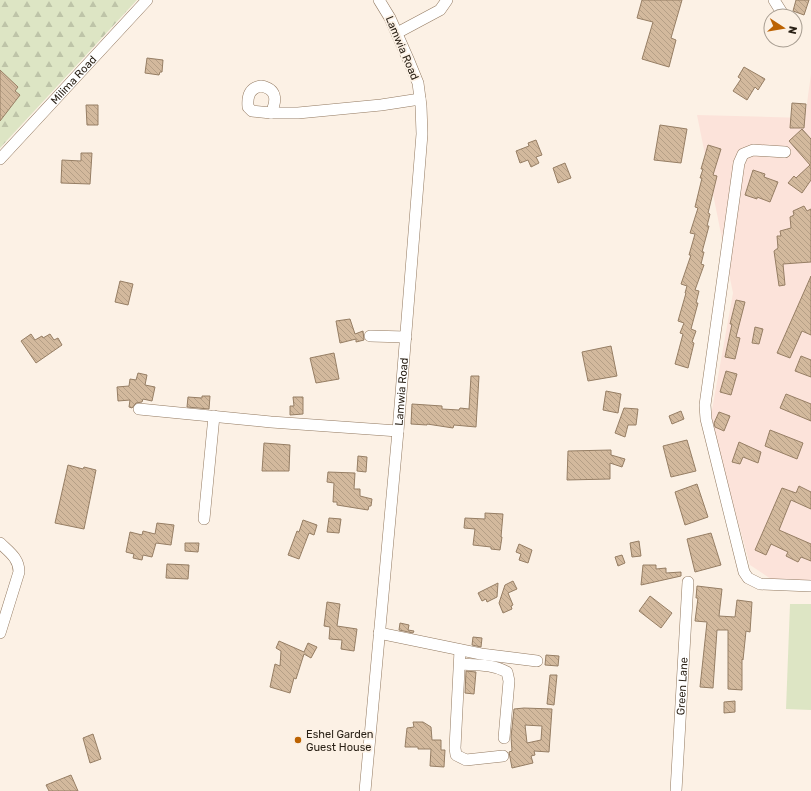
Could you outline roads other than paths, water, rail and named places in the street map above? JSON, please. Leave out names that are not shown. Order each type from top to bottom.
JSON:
[{"type":"street","name":"Milima Road","points":[[0,158],[147,0]]},
{"type":"street","name":"Lamwia Road","points":[[365,791],[398,431],[422,134],[418,83],[390,18],[379,0]]},
{"type":"street","points":[[397,33],[440,10],[447,0]]},
{"type":"street","points":[[271,113],[298,113],[381,105],[420,99]]},
{"type":"street","points":[[785,152],[753,150],[743,154],[739,164],[705,405],[706,419],[744,572],[748,578],[760,584],[811,586]]},
{"type":"street","points":[[370,336],[406,337]]},
{"type":"street","points":[[139,409],[398,431]]},
{"type":"street","points":[[204,519],[214,416]]},
{"type":"street","points":[[0,543],[14,556],[19,564],[19,572],[0,633]]},
{"type":"street","name":"Green Lane","points":[[676,791],[688,582]]},
{"type":"street","points":[[379,633],[460,650],[537,661]]},
{"type":"street","points":[[460,650],[455,748],[456,755],[466,760],[503,756]]},
{"type":"street","points":[[460,664],[487,665],[508,672],[509,681],[504,738]]},
{"type":"place","name":"Eshel Garden Guest House","points":[[298,740]]}]
